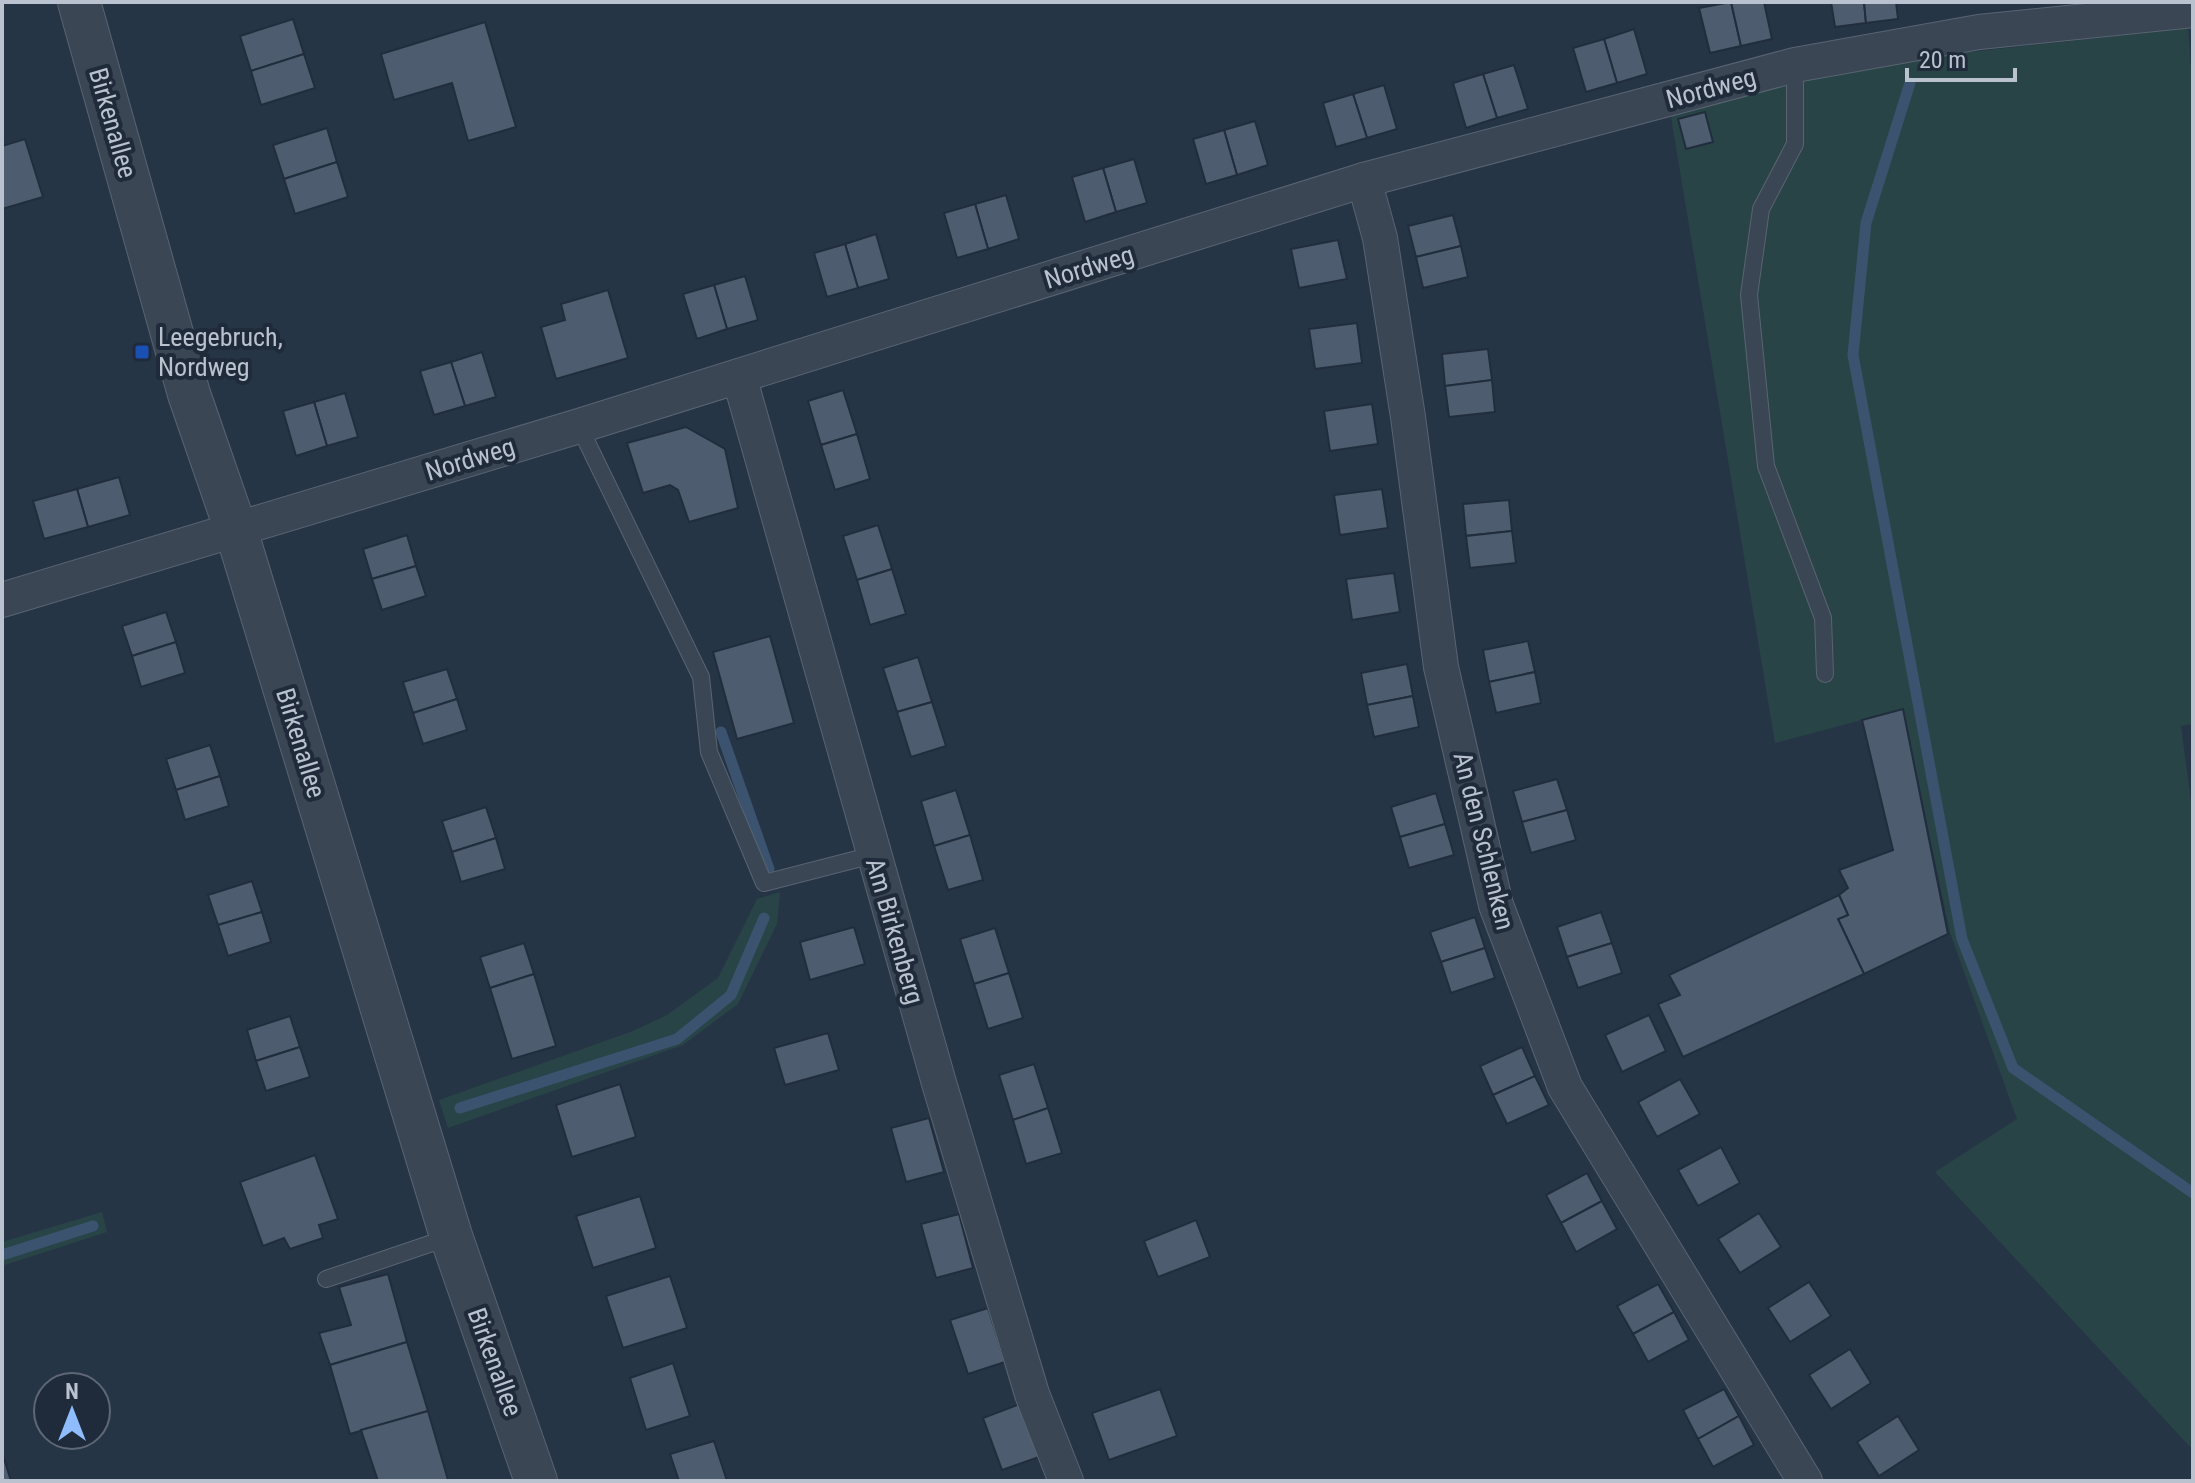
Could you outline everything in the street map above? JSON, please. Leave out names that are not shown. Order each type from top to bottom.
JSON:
[{"type":"street","name":"Birkenallee","points":[[79,2],[189,394],[236,530],[451,1236],[536,1481]]},
{"type":"street","name":"Nordweg","points":[[2,600],[579,426],[1364,180],[1795,65],[1979,32],[2193,10]]},
{"type":"street","name":"An den Schlenken","points":[[1364,180],[1380,238],[1408,417],[1441,667],[1496,905],[1565,1087],[1805,1481]]},
{"type":"street","name":"Am Birkenberg","points":[[739,376],[873,855],[1032,1394],[1066,1481]]},
{"type":"lane","points":[[1795,65],[1795,144],[1761,209],[1749,295],[1766,466],[1823,618],[1825,674]]},
{"type":"lane","points":[[579,426],[701,677],[709,752],[764,883],[873,855]]},
{"type":"lane","points":[[326,1279],[451,1236]]},
{"type":"green space","points":[[2188,28],[2193,94],[2193,724],[2181,726],[2193,817],[2193,1450],[1935,1172],[2017,1119],[1950,933],[1903,709],[1775,743],[1670,111],[1814,75],[1934,56]]},
{"type":"green space","points":[[780,892],[777,924],[738,1004],[683,1045],[448,1128],[439,1100],[633,1031],[667,1015],[718,978],[757,899]]},
{"type":"green space","points":[[102,1212],[107,1232],[2,1266],[2,1242]]},
{"type":"building","points":[[1731,2],[1741,46],[1710,53],[1699,8]]},
{"type":"building","points":[[1731,2],[1764,2],[1772,39],[1741,46]]},
{"type":"building","points":[[1831,2],[1864,2],[1866,23],[1835,27]]},
{"type":"building","points":[[1864,2],[1896,2],[1898,19],[1866,23]]},
{"type":"building","points":[[293,19],[304,54],[251,71],[240,36]]},
{"type":"building","points":[[485,22],[516,127],[468,141],[452,83],[394,100],[381,54]]},
{"type":"building","points":[[1634,29],[1647,74],[1617,83],[1604,39]]},
{"type":"building","points":[[1604,39],[1617,83],[1586,92],[1573,48]]},
{"type":"building","points":[[304,54],[315,88],[261,105],[251,71]]},
{"type":"building","points":[[1514,65],[1528,109],[1497,118],[1483,74]]},
{"type":"building","points":[[1483,74],[1497,118],[1466,128],[1453,83]]},
{"type":"building","points":[[1384,85],[1397,129],[1367,138],[1353,94]]},
{"type":"building","points":[[1353,94],[1367,138],[1336,147],[1323,103]]},
{"type":"building","points":[[1705,112],[1713,142],[1686,149],[1678,119]]},
{"type":"building","points":[[1255,121],[1268,165],[1237,175],[1224,130]]},
{"type":"building","points":[[327,128],[337,162],[284,179],[273,145]]},
{"type":"building","points":[[1224,130],[1237,175],[1206,184],[1193,139]]},
{"type":"building","points":[[25,139],[43,197],[2,209],[2,146]]},
{"type":"building","points":[[1134,159],[1147,203],[1116,212],[1103,168]]},
{"type":"building","points":[[337,162],[348,197],[295,214],[284,179]]},
{"type":"building","points":[[1103,168],[1116,212],[1085,222],[1072,177]]},
{"type":"building","points":[[1006,195],[1019,239],[988,249],[975,204]]},
{"type":"building","points":[[975,204],[988,249],[957,258],[944,213]]},
{"type":"building","points":[[1453,215],[1461,246],[1416,257],[1408,226]]},
{"type":"building","points":[[876,234],[889,279],[858,288],[845,244]]},
{"type":"building","points":[[1338,240],[1347,279],[1299,288],[1291,249]]},
{"type":"building","points":[[845,244],[858,288],[827,297],[814,253]]},
{"type":"building","points":[[1461,246],[1468,277],[1423,288],[1416,257]]},
{"type":"building","points":[[745,276],[758,320],[727,329],[714,285]]},
{"type":"building","points":[[714,285],[727,329],[697,339],[683,294]]},
{"type":"building","points":[[608,290],[628,358],[556,379],[541,327],[565,320],[561,304]]},
{"type":"building","points":[[1357,323],[1362,363],[1315,369],[1309,329]]},
{"type":"building","points":[[1488,349],[1492,380],[1445,386],[1442,354]]},
{"type":"building","points":[[482,352],[496,397],[465,406],[451,362]]},
{"type":"building","points":[[451,362],[465,406],[434,415],[420,371]]},
{"type":"building","points":[[1492,380],[1495,412],[1449,417],[1445,386]]},
{"type":"building","points":[[843,390],[857,434],[821,445],[808,401]]},
{"type":"building","points":[[345,393],[358,437],[327,446],[314,402]]},
{"type":"building","points":[[314,402],[327,446],[296,456],[283,411]]},
{"type":"building","points":[[1372,404],[1378,444],[1330,451],[1324,411]]},
{"type":"building","points":[[686,427],[725,449],[738,508],[689,522],[678,490],[670,485],[643,493],[627,443]]},
{"type":"building","points":[[857,434],[870,479],[835,490],[821,445]]},
{"type":"building","points":[[119,477],[130,515],[88,527],[77,489]]},
{"type":"building","points":[[77,489],[88,527],[44,539],[33,501]]},
{"type":"building","points":[[1382,489],[1388,528],[1340,535],[1334,495]]},
{"type":"building","points":[[1509,500],[1512,531],[1466,536],[1463,504]]},
{"type":"building","points":[[878,525],[892,569],[857,580],[843,536]]},
{"type":"building","points":[[1512,531],[1516,563],[1470,568],[1466,536]]},
{"type":"building","points":[[407,535],[416,566],[372,579],[363,549]]},
{"type":"building","points":[[416,566],[426,596],[382,610],[372,579]]},
{"type":"building","points":[[892,569],[906,614],[870,625],[857,580]]},
{"type":"building","points":[[1394,573],[1400,612],[1352,620],[1346,579]]},
{"type":"building","points":[[166,612],[176,642],[132,656],[122,626]]},
{"type":"building","points":[[770,636],[794,723],[737,739],[713,652]]},
{"type":"building","points":[[1528,641],[1535,672],[1489,682],[1483,650]]},
{"type":"building","points":[[176,642],[185,673],[141,687],[132,656]]},
{"type":"building","points":[[918,657],[932,702],[897,712],[883,668]]},
{"type":"building","points":[[1407,664],[1413,696],[1367,705],[1361,673]]},
{"type":"building","points":[[447,669],[457,699],[413,713],[403,682]]},
{"type":"building","points":[[1535,672],[1541,703],[1496,713],[1489,682]]},
{"type":"building","points":[[1413,696],[1419,727],[1374,737],[1367,705]]},
{"type":"building","points":[[457,699],[467,730],[423,744],[413,713]]},
{"type":"building","points":[[932,702],[946,746],[911,757],[897,712]]},
{"type":"building","points":[[1903,709],[1948,934],[1864,974],[1838,919],[1848,915],[1839,895],[1848,888],[1839,870],[1893,850],[1862,720]]},
{"type":"building","points":[[210,745],[220,776],[176,790],[166,759]]},
{"type":"building","points":[[220,776],[229,806],[185,820],[176,790]]},
{"type":"building","points":[[1557,779],[1567,810],[1522,822],[1513,791]]},
{"type":"building","points":[[956,790],[970,835],[934,846],[921,801]]},
{"type":"building","points":[[1436,793],[1445,824],[1400,837],[1391,807]]},
{"type":"building","points":[[486,807],[496,838],[452,852],[442,821]]},
{"type":"building","points":[[1567,810],[1576,840],[1531,853],[1522,822]]},
{"type":"building","points":[[1445,824],[1454,855],[1409,868],[1400,837]]},
{"type":"building","points":[[970,835],[983,880],[948,890],[934,846]]},
{"type":"building","points":[[496,838],[505,869],[461,882],[452,852]]},
{"type":"building","points":[[252,881],[262,912],[218,925],[208,895]]},
{"type":"building","points":[[1839,895],[1848,915],[1838,919],[1864,974],[1683,1057],[1658,1004],[1680,995],[1669,975]]},
{"type":"building","points":[[262,912],[271,942],[228,956],[218,925]]},
{"type":"building","points":[[1601,912],[1612,943],[1567,957],[1557,927]]},
{"type":"building","points":[[1475,917],[1485,948],[1441,962],[1430,932]]},
{"type":"building","points":[[854,927],[865,964],[810,980],[800,942]]},
{"type":"building","points":[[995,928],[1009,973],[974,984],[960,939]]},
{"type":"building","points":[[524,943],[534,974],[490,988],[480,957]]},
{"type":"building","points":[[1612,943],[1622,973],[1578,988],[1567,957]]},
{"type":"building","points":[[1485,948],[1495,978],[1451,993],[1441,962]]},
{"type":"building","points":[[1009,973],[1023,1018],[988,1029],[974,984]]},
{"type":"building","points":[[534,974],[556,1046],[512,1059],[490,988]]},
{"type":"building","points":[[1649,1015],[1666,1051],[1622,1072],[1605,1035]]},
{"type":"building","points":[[290,1016],[300,1047],[256,1061],[247,1030]]},
{"type":"building","points":[[828,1033],[839,1070],[785,1085],[774,1048]]},
{"type":"building","points":[[300,1047],[310,1077],[266,1091],[256,1061]]},
{"type":"building","points":[[1522,1047],[1535,1076],[1493,1095],[1480,1066]]},
{"type":"building","points":[[1034,1064],[1048,1108],[1013,1120],[999,1075]]},
{"type":"building","points":[[1535,1076],[1549,1105],[1507,1124],[1493,1095]]},
{"type":"building","points":[[1680,1079],[1700,1114],[1657,1137],[1638,1102]]},
{"type":"building","points":[[620,1084],[636,1137],[572,1157],[556,1105]]},
{"type":"building","points":[[1048,1108],[1062,1153],[1026,1164],[1013,1120]]},
{"type":"building","points":[[929,1118],[944,1172],[906,1182],[891,1128]]},
{"type":"building","points":[[1721,1147],[1740,1183],[1698,1206],[1678,1170]]},
{"type":"building","points":[[315,1155],[338,1219],[319,1225],[323,1238],[290,1249],[284,1238],[263,1246],[240,1182]]},
{"type":"building","points":[[1587,1173],[1602,1201],[1561,1223],[1546,1195]]},
{"type":"building","points":[[640,1196],[656,1248],[593,1268],[576,1216]]},
{"type":"building","points":[[1602,1201],[1617,1229],[1576,1252],[1561,1223]]},
{"type":"building","points":[[1759,1213],[1781,1247],[1740,1273],[1718,1239]]},
{"type":"building","points":[[959,1214],[973,1268],[936,1278],[921,1224]]},
{"type":"building","points":[[1196,1220],[1210,1257],[1158,1277],[1144,1241]]},
{"type":"building","points":[[388,1274],[407,1342],[330,1365],[319,1333],[351,1325],[339,1287]]},
{"type":"building","points":[[670,1276],[687,1328],[623,1348],[606,1296]]},
{"type":"building","points":[[1809,1282],[1831,1316],[1790,1342],[1768,1308]]},
{"type":"building","points":[[1658,1284],[1674,1312],[1633,1334],[1617,1306]]},
{"type":"building","points":[[988,1308],[1005,1362],[968,1374],[950,1320]]},
{"type":"building","points":[[1674,1312],[1689,1340],[1648,1362],[1633,1334]]},
{"type":"building","points":[[407,1342],[428,1411],[350,1434],[330,1365]]},
{"type":"building","points":[[1850,1349],[1871,1383],[1831,1409],[1809,1375]]},
{"type":"building","points":[[673,1363],[690,1416],[646,1430],[630,1378]]},
{"type":"building","points":[[1160,1389],[1177,1436],[1109,1460],[1092,1413]]},
{"type":"building","points":[[1724,1389],[1739,1416],[1698,1439],[1683,1410]]},
{"type":"building","points":[[1020,1404],[1039,1457],[1002,1470],[983,1418]]},
{"type":"building","points":[[428,1411],[448,1480],[378,1481],[361,1430]]},
{"type":"building","points":[[1739,1416],[1754,1445],[1713,1467],[1698,1439]]},
{"type":"building","points":[[1898,1416],[1919,1450],[1879,1476],[1857,1442]]},
{"type":"building","points":[[714,1441],[727,1481],[679,1481],[670,1454]]},
{"type":"building","points":[[2,1452],[11,1481],[2,1481]]},
{"type":"waterway","points":[[1910,83],[1866,223],[1853,355],[1962,939],[2013,1068],[2193,1193]]},
{"type":"waterway","points":[[721,732],[769,869]]},
{"type":"waterway","points":[[460,1108],[677,1039],[731,995],[764,918]]},
{"type":"waterway","points":[[2,1255],[93,1226]]},
{"type":"place","name":"Leegebruch, Nordweg","points":[[142,352]]}]
